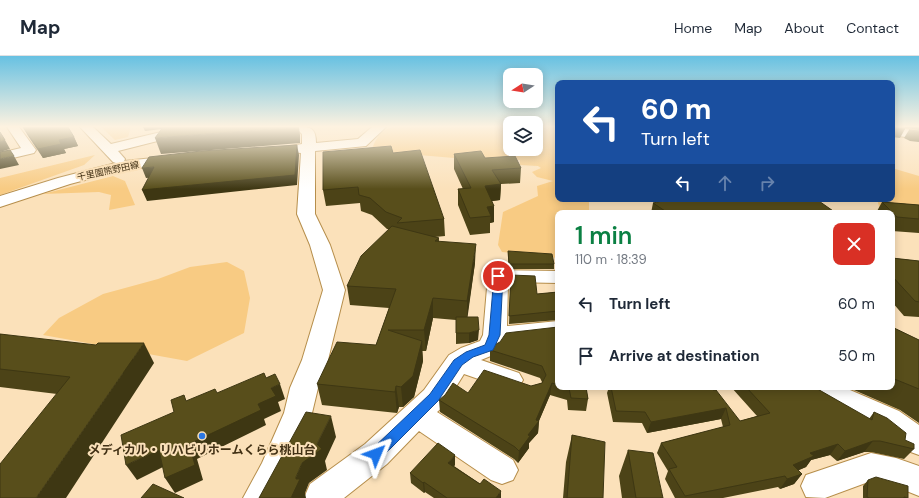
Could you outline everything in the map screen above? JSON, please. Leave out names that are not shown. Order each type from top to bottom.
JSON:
[{"type":"street","points":[[0,157],[29,150],[27,148]]},
{"type":"street","points":[[108,149],[113,148]]},
{"type":"street","points":[[284,150],[288,148]]},
{"type":"street","points":[[260,498],[280,458],[298,413],[304,388],[315,360],[334,290],[320,245],[306,214],[305,148]]},
{"type":"street","points":[[108,149],[119,159],[122,166]]},
{"type":"street","name":"千里園熊野田線","points":[[0,202],[64,181],[122,166],[186,158]]},
{"type":"street","points":[[321,498],[322,495],[376,454],[434,398],[458,362],[470,354],[489,348],[495,335],[498,276],[555,277]]},
{"type":"street","points":[[495,335],[555,329]]},
{"type":"street","points":[[458,362],[530,386]]},
{"type":"street","points":[[829,390],[832,394],[889,419],[919,442]]},
{"type":"street","points":[[417,414],[502,470]]},
{"type":"street","points":[[817,486],[871,467],[896,472],[919,481]]},
{"type":"shaded area","points":[[372,148],[503,148],[503,156],[543,156],[543,148],[555,148],[555,202],[589,202],[589,210],[555,210],[555,258],[502,252],[498,245],[503,212],[538,196],[537,186],[553,181],[537,177],[532,172],[541,168],[538,166],[520,165],[520,160],[508,159],[490,161],[371,151]]},
{"type":"shaded area","points":[[95,155],[84,165],[0,195],[0,178]]},
{"type":"shaded area","points":[[895,169],[919,176],[919,215],[895,212],[895,210],[880,210],[878,202],[895,202]]},
{"type":"shaded area","points":[[113,176],[125,181],[135,205],[109,210],[111,195],[99,192],[43,194]]},
{"type":"shaded area","points":[[227,262],[244,271],[250,298],[244,333],[187,361],[43,335],[59,318],[103,294],[158,279],[190,267]]},
{"type":"building","points":[[255,148],[297,148],[295,175],[142,190],[154,167],[142,168],[149,157],[201,151]]},
{"type":"building","points":[[373,148],[391,148],[393,153],[420,150],[444,219],[397,223],[402,218],[386,212],[370,198],[359,195],[358,187],[323,190],[323,152]]},
{"type":"building","points":[[10,150],[14,156],[0,159],[0,152]]},
{"type":"building","points":[[481,151],[485,158],[515,156],[521,168],[492,170],[501,184],[485,186],[494,206],[487,207],[491,216],[470,218],[458,189],[471,188],[454,154]]},
{"type":"building","points":[[820,202],[832,210],[664,210],[653,203]]},
{"type":"building","points":[[882,202],[919,205],[919,219],[897,217],[895,215],[895,210],[890,210]]},
{"type":"building","points":[[392,226],[439,238],[435,241],[476,244],[467,301],[433,298],[424,330],[388,330],[422,341],[413,376],[401,387],[396,386],[395,392],[317,384],[337,342],[376,345],[396,289],[347,286],[361,256]]},
{"type":"building","points":[[508,251],[552,254],[554,264],[509,264]]},
{"type":"building","points":[[895,258],[919,261],[919,302],[915,301],[895,279]]},
{"type":"building","points":[[511,275],[535,276],[537,294],[555,292],[555,311],[509,316]]},
{"type":"building","points":[[456,317],[478,317],[479,330],[469,333],[456,333]]},
{"type":"building","points":[[555,327],[555,384],[552,383],[536,420],[539,421],[528,435],[530,436],[519,451],[515,447],[439,400],[445,395],[453,383],[468,393],[484,370],[531,386],[542,383],[546,375],[542,366],[490,350],[492,346],[500,342],[506,333]]},
{"type":"building","points":[[895,328],[919,340],[919,389],[895,379]]},
{"type":"building","points":[[0,334],[96,345],[98,343],[144,343],[36,498],[0,498],[0,464],[70,377],[0,369]]},
{"type":"building","points":[[264,373],[266,378],[275,374],[280,384],[271,388],[276,396],[258,404],[261,410],[189,444],[195,465],[165,478],[159,450],[126,465],[121,435],[174,412],[171,400],[184,395],[186,401],[215,389],[217,393]]},
{"type":"building","points":[[569,390],[586,390],[588,399],[571,398]]},
{"type":"building","points":[[612,390],[716,390],[740,421],[770,413],[749,390],[819,390],[872,420],[874,412],[887,418],[906,433],[905,440],[914,444],[914,449],[880,441],[873,441],[845,451],[838,444],[810,453],[814,456],[793,465],[802,474],[787,479],[785,476],[685,496],[669,469],[677,467],[661,443],[730,425],[726,408],[651,422],[645,412],[616,411]]},
{"type":"building","points":[[306,412],[331,416],[317,444],[322,449],[302,463],[296,477],[296,479],[300,479],[291,498],[259,498]]},
{"type":"building","points":[[572,435],[605,442],[603,498],[567,498]]},
{"type":"building","points":[[438,443],[455,455],[448,463],[480,484],[484,479],[501,491],[496,498],[447,498],[410,473]]},
{"type":"building","points":[[628,450],[653,453],[663,498],[636,498]]},
{"type":"building","points":[[876,477],[908,486],[908,498],[867,497],[868,480]]},
{"type":"building","points":[[153,484],[184,498],[141,498]]},
{"type":"place","name":"メディカル・リハビリホームくらら桃山台","points":[[202,436]]},
{"type":"route","points":[[376,454],[434,398],[458,362],[470,354],[489,348],[495,335],[498,276]]}]
